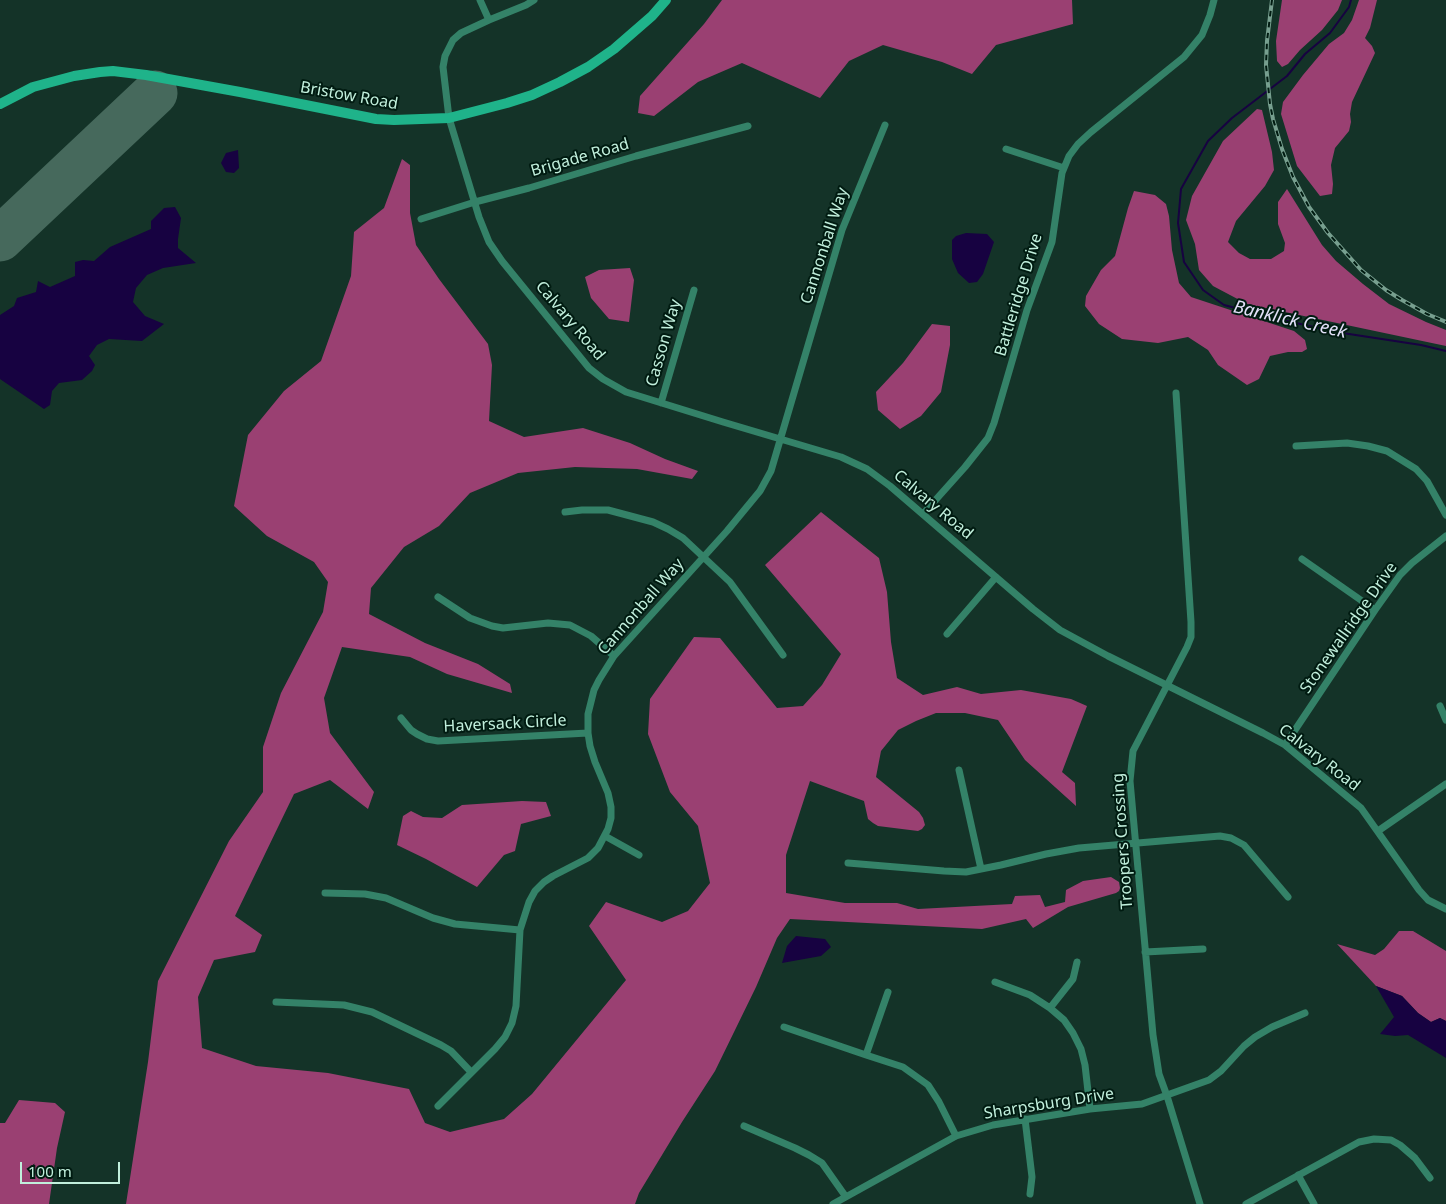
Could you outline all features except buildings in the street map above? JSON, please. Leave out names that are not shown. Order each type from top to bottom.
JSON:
[{"type":"main road","name":"Bristow Road","points":[[0,104],[33,87],[74,76],[113,71],[240,92],[376,119],[449,118],[532,95],[567,79],[614,49],[652,16],[666,0]]},
{"type":"street","points":[[480,0],[489,20]]},
{"type":"street","name":"Calvary Road","points":[[534,0],[489,20],[453,40],[445,56],[443,67],[449,118],[489,242],[495,252],[589,368],[603,379],[626,392],[856,462],[890,486],[1060,630],[1285,745],[1361,808],[1419,890],[1428,900],[1446,909]]},
{"type":"street","name":"Battleridge Drive","points":[[923,514],[988,438],[1027,310],[1052,242],[1064,168],[1069,156],[1090,132],[1174,66],[1192,48],[1206,26],[1214,0]]},
{"type":"street","name":"Cannonball Way","points":[[438,1106],[495,1049],[505,1037],[512,1024],[516,1006],[520,930],[529,902],[544,882],[552,876],[588,858],[598,848],[608,829],[611,807],[608,793],[590,746],[588,733],[588,714],[598,680],[614,656],[760,491],[771,471],[842,230],[884,125]]},
{"type":"street","name":"Brigade Road","points":[[421,219],[475,202],[748,126]]},
{"type":"street","points":[[1006,149],[1064,168]]},
{"type":"street","name":"Casson Way","points":[[660,403],[694,290]]},
{"type":"street","name":"Troopers Crossing","points":[[1176,393],[1191,637],[1133,751],[1130,781],[1153,1035],[1159,1074],[1200,1204]]},
{"type":"street","points":[[1296,446],[1347,443],[1387,451],[1416,469],[1428,482],[1446,515]]},
{"type":"street","points":[[565,512],[608,510],[668,528],[704,556],[730,582],[783,655]]},
{"type":"street","name":"Stonewallridge Drive","points":[[1285,745],[1400,575],[1412,562],[1446,536]]},
{"type":"street","points":[[1302,558],[1375,610]]},
{"type":"street","points":[[947,634],[996,577]]},
{"type":"street","points":[[438,597],[470,618],[492,626],[503,628],[548,623],[570,626],[591,636],[614,656]]},
{"type":"street","points":[[1440,706],[1446,720]]},
{"type":"street","name":"Haversack Circle","points":[[401,718],[410,730],[427,739],[438,741],[588,733]]},
{"type":"street","points":[[959,770],[981,870]]},
{"type":"street","points":[[1378,830],[1446,784]]},
{"type":"street","points":[[604,836],[639,855]]},
{"type":"street","points":[[848,863],[966,872],[1070,849],[1220,836],[1231,838],[1244,845],[1288,897]]},
{"type":"street","points":[[325,893],[365,894],[386,898],[432,918],[455,924],[520,930]]},
{"type":"street","points":[[1145,952],[1203,949]]},
{"type":"street","points":[[1050,1008],[1073,979],[1077,962]]},
{"type":"street","points":[[996,982],[1030,995],[1050,1008],[1064,1020],[1074,1033],[1086,1065],[1090,1109]]},
{"type":"street","points":[[866,1055],[888,992]]},
{"type":"street","points":[[276,1002],[344,1005],[372,1012],[441,1044],[451,1051],[471,1072]]},
{"type":"street","name":"Sharpsburg Drive","points":[[833,1204],[956,1136],[993,1125],[1025,1119],[1090,1109],[1142,1104],[1209,1080],[1221,1071],[1255,1037],[1272,1027],[1305,1013]]},
{"type":"street","points":[[784,1027],[903,1067],[928,1085],[956,1136]]},
{"type":"street","points":[[1025,1119],[1032,1177],[1030,1194]]},
{"type":"street","points":[[744,1126],[809,1155],[822,1164],[846,1197]]},
{"type":"street","points":[[1246,1204],[1359,1142],[1374,1139],[1391,1140],[1400,1145],[1415,1158],[1430,1178]]},
{"type":"street","points":[[1298,1175],[1314,1204]]},
{"type":"shaded area","points":[[722,0],[1072,0],[1073,24],[996,45],[972,74],[942,62],[883,45],[849,61],[820,98],[742,63],[698,82],[654,116],[638,113],[640,96],[704,24]]},
{"type":"shaded area","points":[[1282,0],[1342,0],[1338,10],[1322,30],[1288,64],[1282,67],[1277,61],[1276,41]]},
{"type":"shaded area","points":[[1359,0],[1377,0],[1370,28],[1365,38],[1375,53],[1352,102],[1349,131],[1335,148],[1331,165],[1332,194],[1320,196],[1297,166],[1281,114],[1283,102],[1329,44],[1344,33],[1352,20]]},
{"type":"shaded area","points":[[1257,109],[1262,110],[1272,152],[1274,170],[1265,186],[1236,221],[1228,242],[1239,253],[1250,259],[1271,259],[1284,251],[1285,243],[1278,224],[1278,202],[1287,189],[1322,245],[1336,261],[1389,304],[1446,330],[1446,346],[1247,304],[1213,286],[1199,270],[1195,244],[1186,220],[1192,196],[1223,141]]},
{"type":"shaded area","points":[[238,150],[239,168],[234,173],[226,172],[221,163],[226,153]]},
{"type":"shaded area","points":[[402,159],[410,165],[410,213],[416,245],[488,344],[492,365],[489,421],[524,437],[583,428],[630,443],[698,471],[692,479],[637,469],[575,467],[518,473],[470,493],[439,526],[404,547],[371,588],[369,614],[425,643],[478,664],[510,684],[512,693],[447,674],[410,657],[342,647],[324,698],[330,733],[374,792],[368,809],[330,780],[294,794],[235,916],[262,935],[255,952],[214,960],[198,997],[202,1048],[256,1066],[328,1073],[409,1089],[425,1123],[450,1132],[504,1119],[532,1094],[626,980],[589,926],[606,902],[662,922],[688,911],[710,883],[698,826],[670,792],[648,734],[650,699],[694,637],[720,638],[777,708],[803,706],[822,685],[841,654],[765,565],[821,512],[879,558],[887,592],[891,642],[897,678],[923,695],[957,687],[981,694],[1021,690],[1071,699],[1087,706],[1062,772],[1075,783],[1076,806],[1025,760],[998,720],[965,713],[936,713],[916,721],[898,730],[881,751],[876,777],[919,812],[925,825],[918,831],[878,826],[868,819],[864,801],[810,781],[786,855],[786,893],[845,903],[897,903],[918,909],[1012,904],[1015,896],[1040,895],[1045,907],[1065,902],[1066,890],[1083,881],[1111,877],[1119,882],[1120,888],[1116,893],[1068,907],[1033,928],[1026,919],[982,929],[790,919],[777,938],[756,987],[715,1071],[639,1193],[635,1204],[126,1204],[148,1062],[158,981],[229,841],[263,792],[263,747],[281,693],[323,612],[328,582],[314,562],[267,536],[234,506],[248,435],[284,391],[321,361],[351,276],[354,232],[384,208]]},
{"type":"shaded area","points":[[1134,191],[1155,195],[1166,204],[1172,250],[1179,283],[1191,297],[1294,331],[1305,340],[1307,349],[1302,352],[1288,352],[1270,356],[1259,379],[1247,385],[1218,365],[1208,350],[1188,337],[1158,343],[1122,339],[1099,324],[1085,306],[1086,296],[1101,270],[1115,256]]},
{"type":"shaded area","points":[[175,207],[181,218],[178,248],[196,263],[163,268],[147,275],[136,288],[133,302],[145,316],[164,324],[142,341],[109,339],[97,345],[89,356],[95,365],[92,371],[82,380],[59,383],[52,391],[50,405],[44,409],[0,379],[0,315],[14,306],[17,298],[36,292],[38,281],[50,287],[75,276],[75,262],[83,260],[94,261],[110,247],[151,229],[151,221],[164,208]]},
{"type":"shaded area","points":[[966,233],[987,234],[994,242],[983,274],[977,282],[969,283],[958,273],[952,259],[952,240],[956,236]]},
{"type":"shaded area","points":[[630,268],[634,280],[629,322],[609,319],[591,298],[585,277],[599,270]]},
{"type":"shaded area","points":[[932,324],[950,326],[950,345],[941,392],[921,416],[900,429],[878,410],[876,392],[903,363]]},
{"type":"shaded area","points":[[522,801],[546,802],[551,816],[521,824],[515,851],[504,855],[477,887],[397,845],[403,816],[411,811],[423,817],[442,818],[462,805]]},
{"type":"shaded area","points":[[1399,931],[1413,931],[1446,951],[1446,1021],[1440,1018],[1431,1022],[1418,1013],[1402,996],[1376,986],[1337,944],[1375,955],[1384,949]]},
{"type":"shaded area","points":[[796,936],[825,939],[831,947],[821,956],[782,963],[787,946]]},
{"type":"shaded area","points":[[1376,986],[1402,996],[1418,1013],[1431,1022],[1440,1018],[1446,1021],[1446,1058],[1408,1035],[1380,1034],[1394,1017]]},
{"type":"shaded area","points":[[19,1100],[55,1103],[65,1112],[57,1148],[49,1204],[0,1204],[0,1123],[5,1123]]},
{"type":"waterway","name":"Banklick Creek","points":[[1351,0],[1349,7],[1330,33],[1305,54],[1287,76],[1232,118],[1208,141],[1181,189],[1178,223],[1184,262],[1203,290],[1224,305],[1336,332],[1421,345],[1446,351]]},
{"type":"runway","points":[[0,239],[155,93]]},
{"type":"railway","points":[[1272,0],[1266,65],[1270,104],[1282,149],[1293,177],[1309,207],[1328,233],[1361,270],[1402,300],[1446,322]]}]
